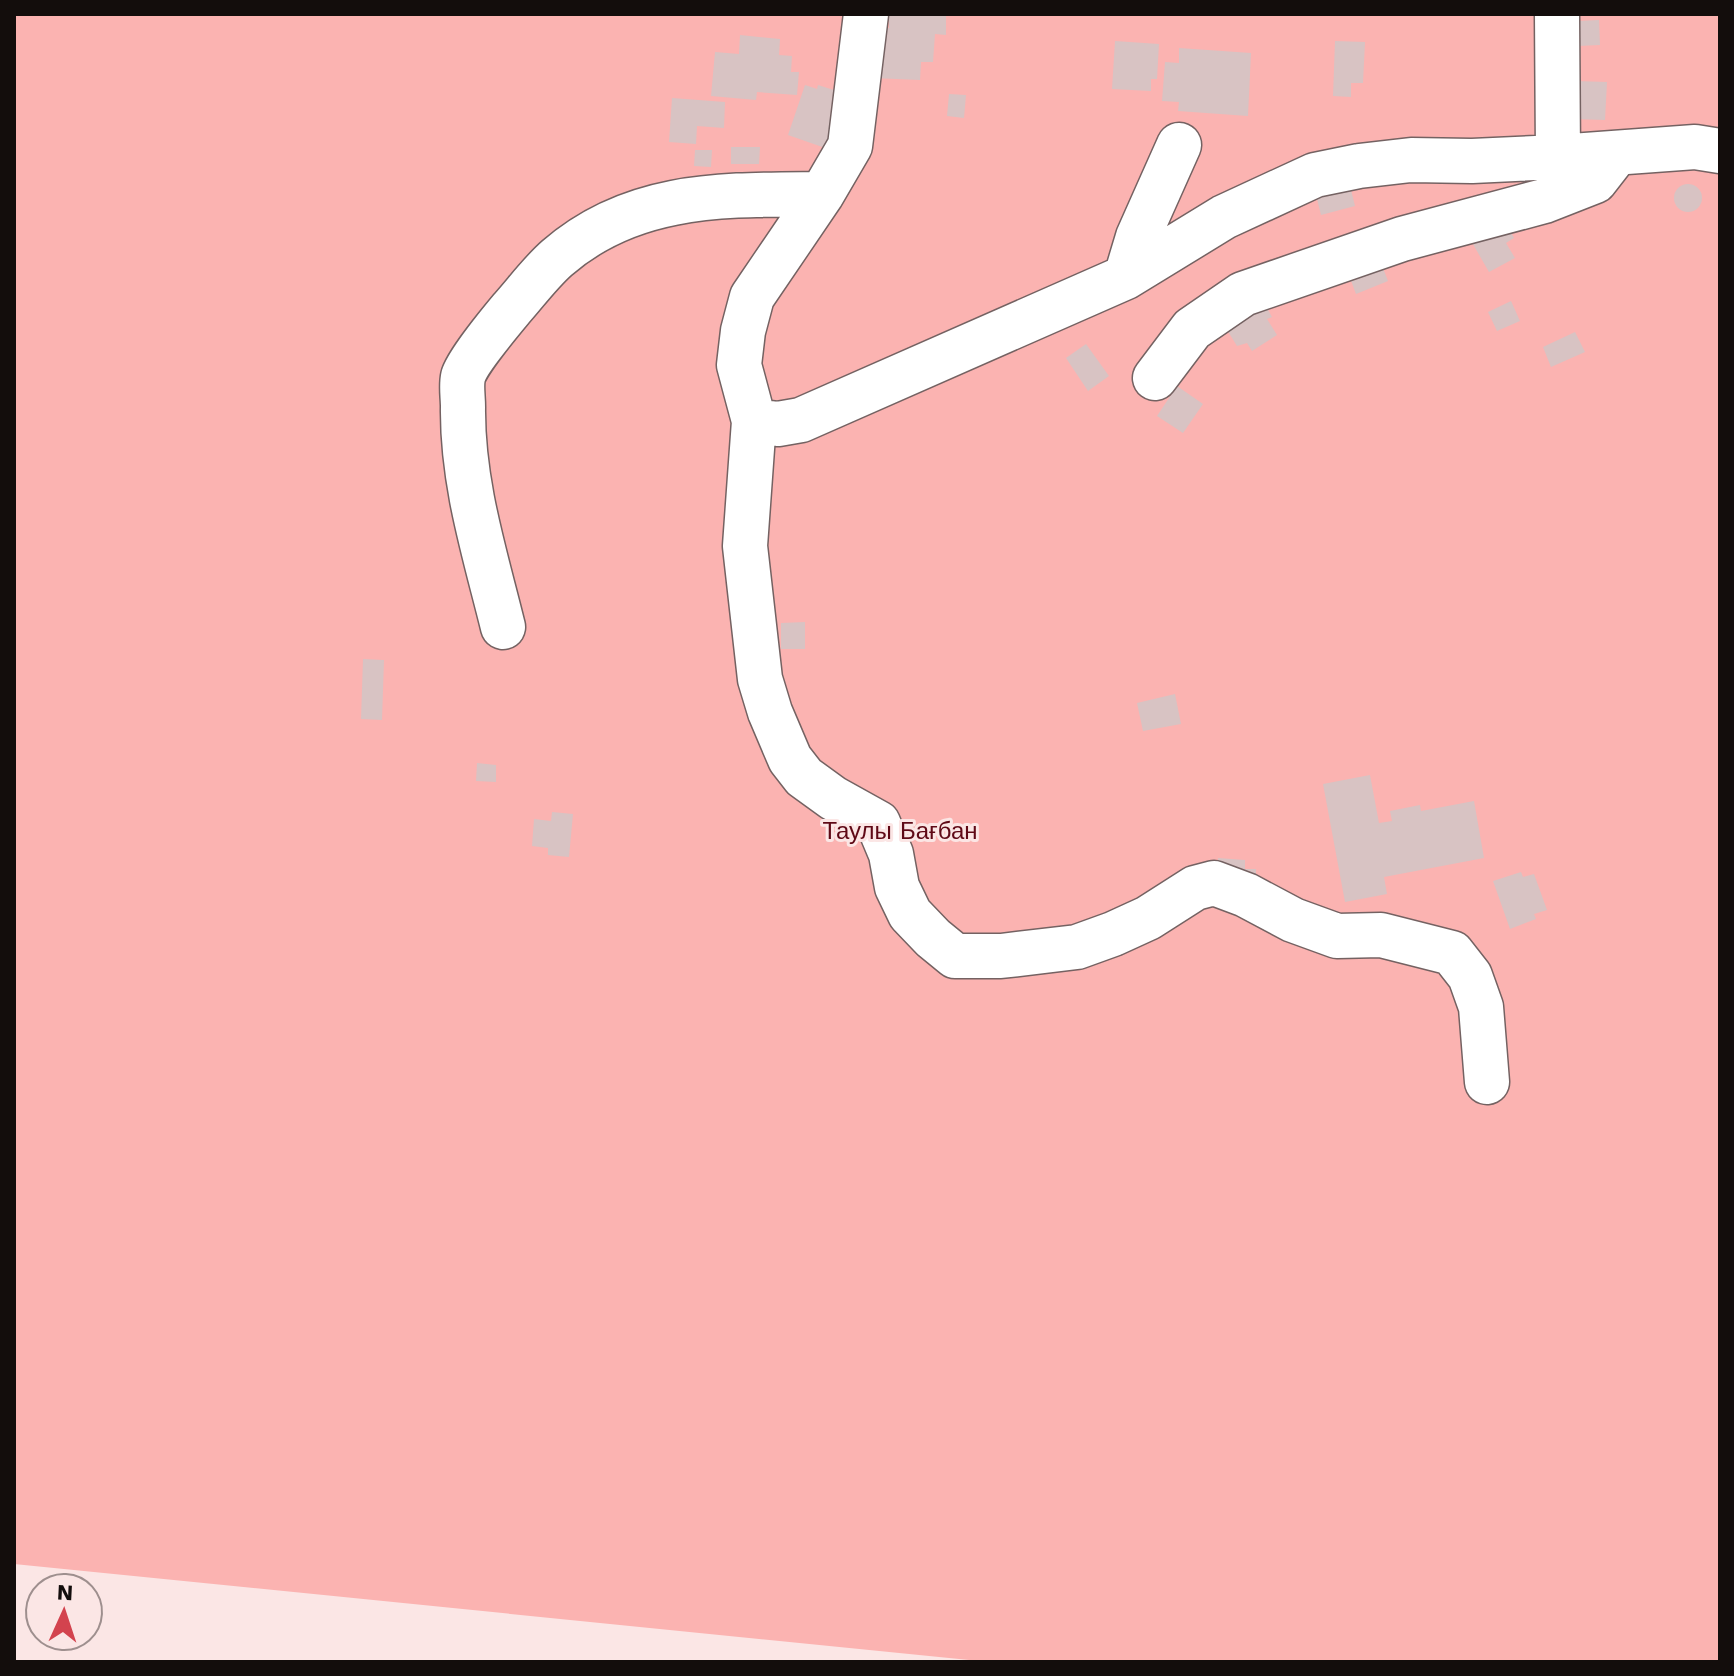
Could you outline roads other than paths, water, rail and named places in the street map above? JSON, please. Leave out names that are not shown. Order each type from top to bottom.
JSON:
[{"type":"street","points":[[866,14],[850,146],[822,194],[752,297],[743,331],[739,365],[754,421],[745,546],[760,679],[790,759],[804,777],[833,798],[878,823],[891,854],[897,887],[910,914],[955,956],[1001,956],[1077,947],[1148,918],[1195,888],[1214,883],[1246,895],[1293,920],[1337,936],[1381,935],[1452,953],[1470,976],[1481,1007],[1487,1082]]},
{"type":"street","points":[[1557,14],[1558,157]]},
{"type":"street","points":[[1126,277],[1138,237],[1179,145]]},
{"type":"street","points":[[754,421],[778,424],[801,420],[1126,277],[1224,217],[1315,175],[1411,160],[1472,161],[1695,147],[1720,151]]},
{"type":"street","points":[[1155,378],[1192,329],[1243,294],[1402,239],[1557,196],[1595,181],[1616,154]]},
{"type":"street","points":[[503,627],[468,489],[463,422],[463,374],[501,320],[556,258],[613,220],[685,199],[744,194],[822,194]]},
{"type":"park label","name":"Таулы Бағбан","points":[[900,831]]}]
